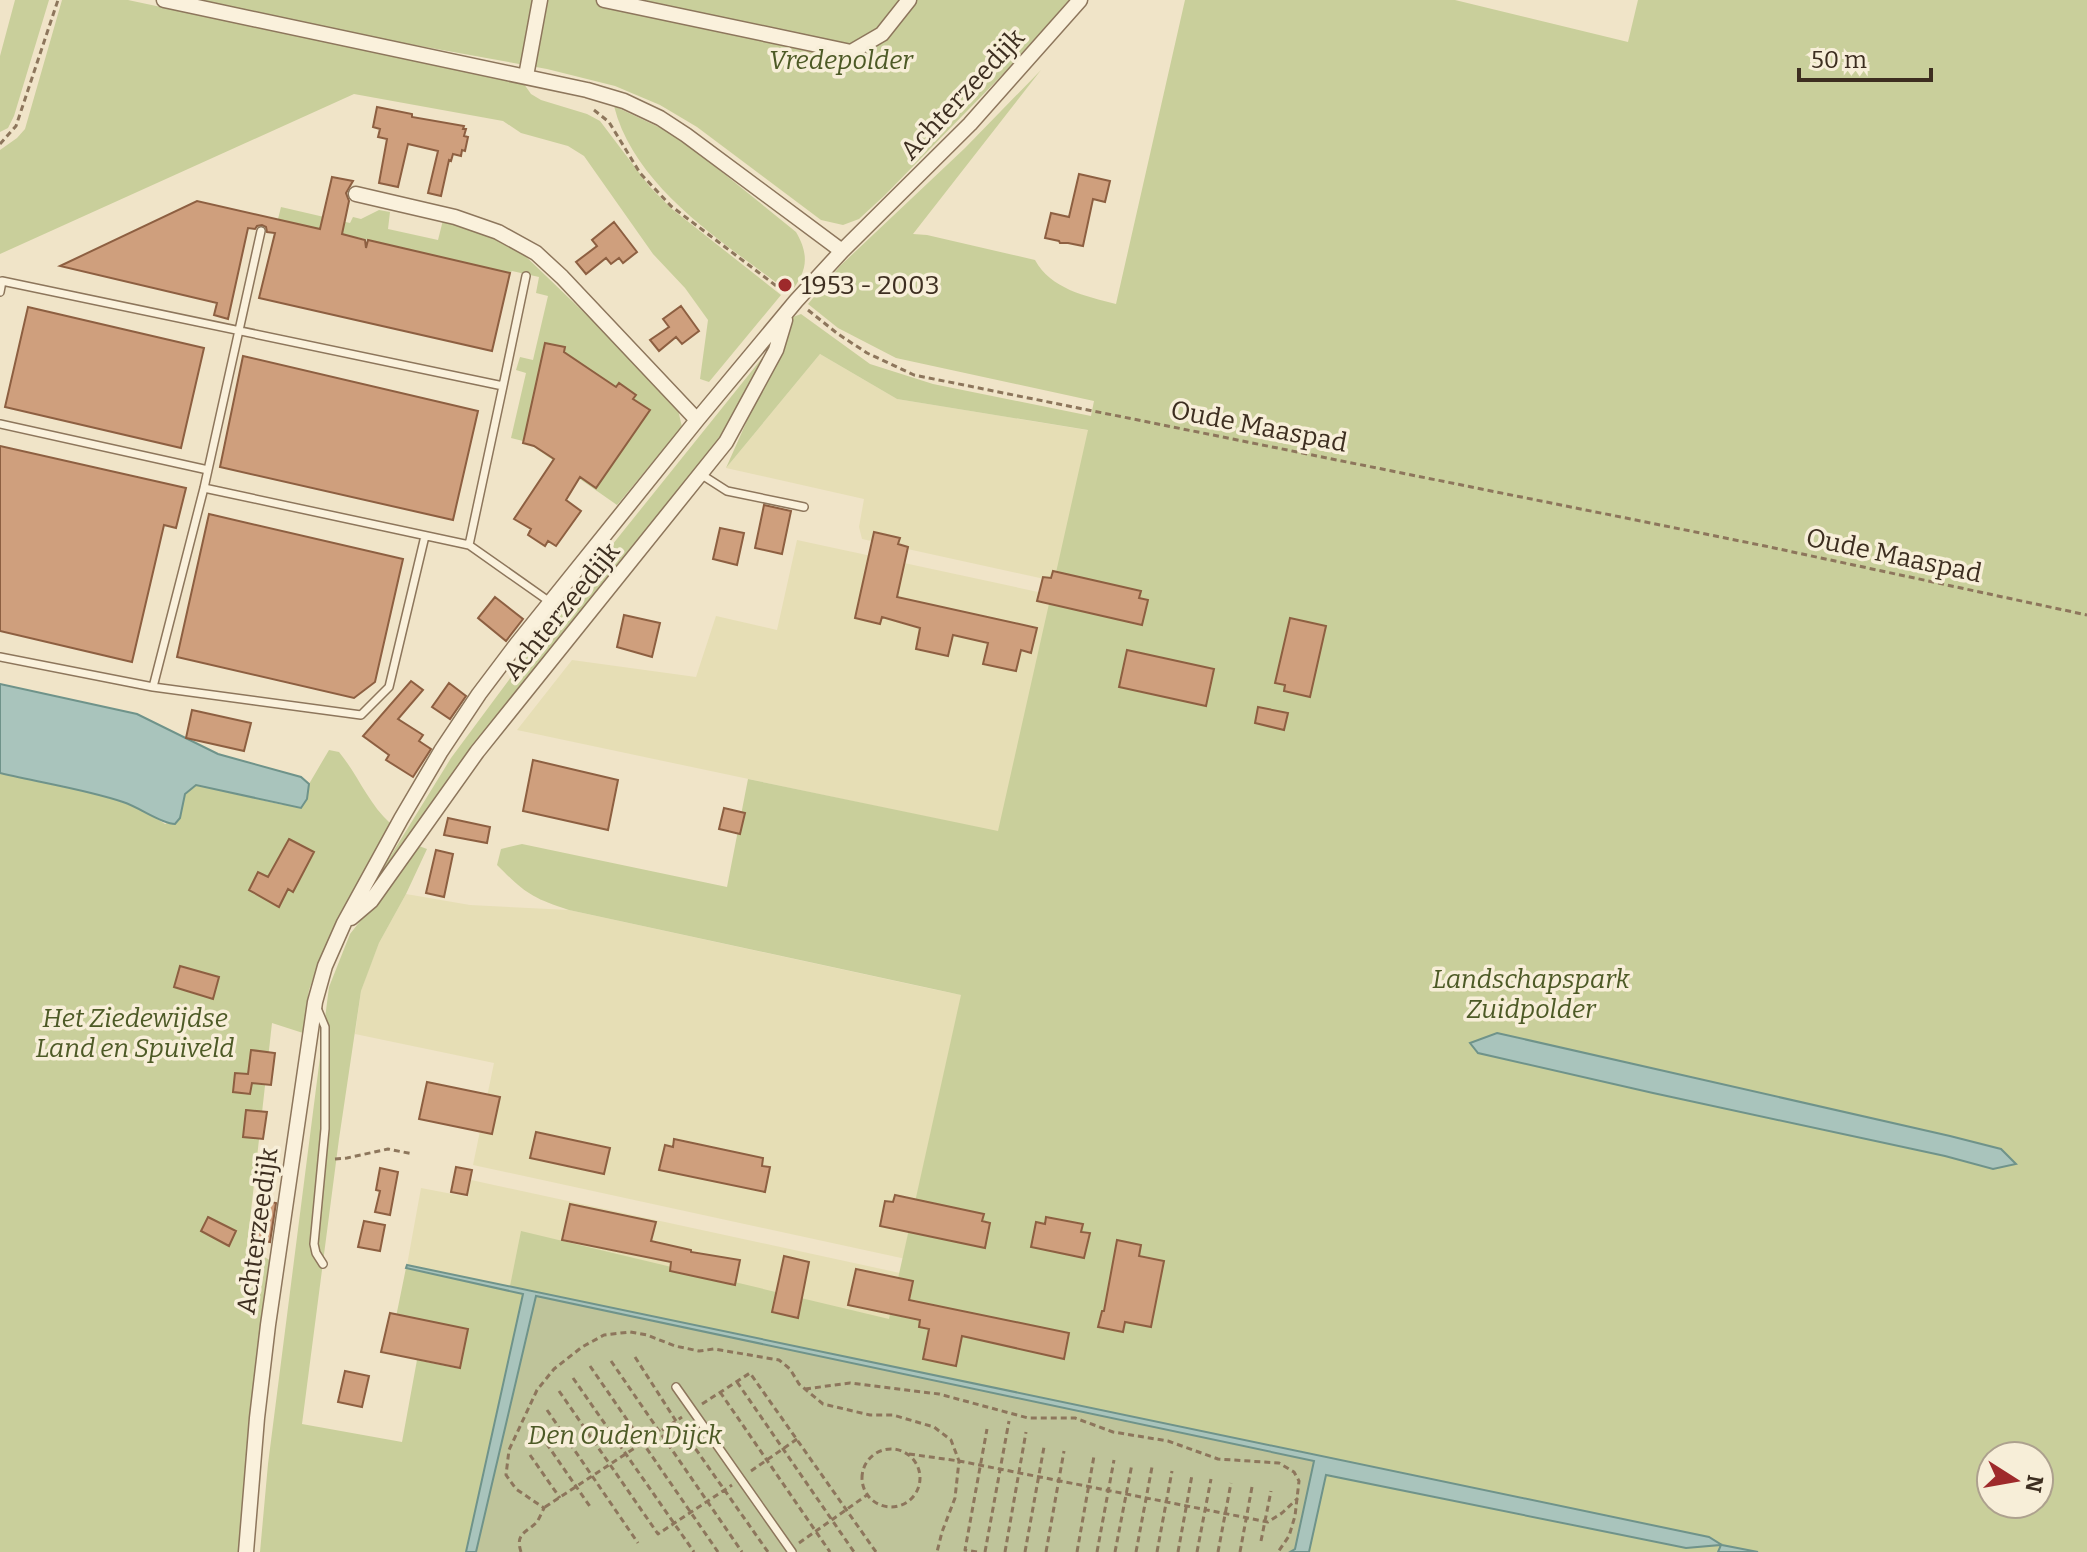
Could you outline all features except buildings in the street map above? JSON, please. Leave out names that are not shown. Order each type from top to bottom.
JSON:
[{"type":"street","points":[[164,0],[526,76],[624,101],[660,118],[686,135],[842,251]]},
{"type":"street","points":[[526,76],[540,0]]},
{"type":"street","points":[[604,0],[851,52],[882,34],[909,0]]},
{"type":"street","name":"Achterzeedijk","points":[[246,1552],[268,1325],[315,1002],[325,966],[344,923],[441,751],[479,694],[550,602],[792,306],[842,251],[970,124],[1080,0]]},
{"type":"street","points":[[356,194],[455,217],[498,232],[536,253],[697,420]]},
{"type":"street","name":"Achterzeedijk","points":[[344,923],[371,901],[477,752],[726,442],[776,350],[792,306]]},
{"type":"lane","points":[[153,687],[204,488],[261,231]]},
{"type":"lane","points":[[469,545],[526,276]]},
{"type":"lane","points":[[0,292],[2,281],[503,386]]},
{"type":"lane","points":[[0,424],[208,470]]},
{"type":"lane","points":[[702,475],[727,491],[804,507]]},
{"type":"lane","points":[[204,488],[469,545],[550,602]]},
{"type":"lane","points":[[0,657],[153,687],[361,715],[389,687],[425,536]]},
{"type":"lane","points":[[315,1002],[325,1027],[325,1129],[314,1244],[323,1264]]},
{"type":"lane","points":[[676,1387],[791,1550]]},
{"type":"path","points":[[0,144],[16,126],[58,0]]},
{"type":"path","name":"Oude Maaspad","points":[[591,108],[609,122],[640,173],[671,206],[792,306],[867,353],[914,375],[1750,543],[2087,615]]},
{"type":"path","points":[[323,1159],[347,1158],[388,1149],[413,1154]]},
{"type":"path","points":[[521,1552],[519,1544],[524,1531],[538,1520],[544,1508],[516,1489],[506,1475],[509,1450],[537,1390],[554,1369],[582,1347],[604,1335],[630,1332],[699,1351],[714,1349],[779,1360],[790,1369],[799,1384],[823,1404],[870,1415],[893,1415],[934,1427],[951,1440],[959,1461],[955,1498],[937,1552]]},
{"type":"path","points":[[635,1357],[768,1552]]},
{"type":"path","points":[[611,1361],[742,1552]]},
{"type":"path","points":[[590,1366],[718,1552]]},
{"type":"path","points":[[573,1378],[694,1552]]},
{"type":"path","points":[[737,1382],[854,1552]]},
{"type":"path","points":[[805,1389],[850,1383],[939,1394],[1028,1418],[1075,1418],[1113,1432],[1168,1441],[1218,1459],[1279,1463],[1294,1472],[1299,1481],[1295,1516],[1289,1536],[1278,1552]]},
{"type":"path","points":[[559,1391],[658,1534],[797,1439]]},
{"type":"path","points":[[720,1392],[830,1552]]},
{"type":"path","points":[[547,1410],[638,1543]]},
{"type":"path","points":[[985,1552],[1009,1421]]},
{"type":"path","points":[[535,1427],[591,1508]]},
{"type":"path","points":[[977,1552],[965,1551],[987,1429]]},
{"type":"path","points":[[1005,1552],[1026,1432]]},
{"type":"path","points":[[1025,1552],[1044,1447]]},
{"type":"path","points":[[909,1454],[916,1461],[921,1480],[912,1499],[894,1507],[875,1502],[863,1487],[867,1460],[891,1448],[1265,1522],[1282,1513],[1298,1498]]},
{"type":"path","points":[[1046,1552],[1064,1451]]},
{"type":"path","points":[[530,1455],[560,1498]]},
{"type":"path","points":[[1077,1552],[1094,1456]]},
{"type":"path","points":[[1097,1552],[1114,1460]]},
{"type":"path","points":[[1115,1552],[1132,1464]]},
{"type":"path","points":[[1136,1552],[1152,1467]]},
{"type":"path","points":[[1157,1552],[1172,1471]]},
{"type":"path","points":[[1178,1552],[1192,1475]]},
{"type":"path","points":[[1197,1552],[1211,1479]]},
{"type":"path","points":[[1218,1552],[1231,1483]]},
{"type":"path","points":[[1240,1552],[1252,1487]]},
{"type":"path","points":[[1261,1541],[1271,1491]]},
{"type":"path","points":[[791,1550],[867,1495]]},
{"type":"shaded area","points":[[820,354],[897,399],[1369,476],[1099,591],[862,539],[859,527],[864,499],[726,468]]},
{"type":"shaded area","points":[[797,540],[1071,599],[1027,838],[517,730],[572,660],[696,677],[716,616],[777,630]]},
{"type":"shaded area","points":[[406,894],[470,905],[569,910],[932,989],[1668,1139],[2087,1231],[2087,1552],[1709,1537],[407,1265],[421,1188],[468,1197],[471,1180],[1970,1505],[1569,1403],[473,1165],[494,1063],[355,1034],[361,991],[379,943]]},
{"type":"green space","points":[[15,0],[49,0],[14,116],[8,128],[0,132],[0,56]]},
{"type":"green space","points":[[62,0],[128,0],[524,84],[531,94],[541,100],[600,121],[650,187],[672,209],[781,295],[709,382],[700,379],[708,320],[685,288],[653,254],[584,156],[568,146],[521,133],[503,121],[354,94],[0,254],[0,150],[25,129]]},
{"type":"green space","name":"Vredepolder","points":[[165,0],[1069,0],[1008,69],[885,195],[859,219],[843,225],[821,220],[697,127],[660,105],[615,86],[547,69]]},
{"type":"green space","name":"Landschapspark Zuidpolder","points":[[1185,0],[1455,0],[1628,42],[1638,0],[2087,0],[2087,1552],[260,1552],[268,1464],[329,987],[350,934],[419,846],[427,849],[379,943],[361,991],[302,1424],[402,1442],[417,1360],[460,1369],[467,1332],[396,1317],[406,1268],[509,1291],[521,1231],[889,1319],[961,995],[569,910],[529,893],[497,865],[501,849],[522,844],[727,887],[748,779],[998,831],[1088,430],[897,399],[820,354],[726,468],[793,317],[801,314],[870,364],[933,384],[1091,416],[1094,401],[896,358],[838,328],[808,304],[840,266],[965,148],[1041,70],[913,234],[1035,260],[1059,285],[1116,304]]},
{"type":"green space","points":[[614,106],[667,131],[796,232],[805,264],[790,293],[711,234],[662,188],[641,163],[625,136]]},
{"type":"green space","points":[[281,207],[350,223],[353,217],[361,219],[379,210],[390,212],[388,229],[438,240],[443,220],[447,219],[518,249],[676,401],[682,427],[617,505],[527,442],[511,438],[526,373],[516,370],[520,357],[533,360],[548,296],[536,293],[539,277],[278,219]]},
{"type":"green space","points":[[771,347],[727,428],[410,843],[377,878],[451,758],[514,673],[596,565]]},
{"type":"green space","name":"Het Ziedewijdse Land en Spuiveld","points":[[329,750],[339,752],[375,807],[390,823],[317,967],[309,990],[303,1033],[272,1023],[247,1247],[273,1262],[241,1552],[0,1552],[0,773],[108,797],[148,813],[165,824],[180,817],[185,794],[196,785],[283,805],[307,799],[309,784]]},
{"type":"green space","name":"Den Ouden Dijck","points":[[536,1296],[1315,1461],[1295,1552],[476,1552]]},
{"type":"water","points":[[0,684],[137,714],[218,754],[301,777],[309,784],[307,799],[301,808],[196,785],[185,794],[180,818],[175,824],[108,797],[0,773]]},
{"type":"water","points":[[1497,1033],[1950,1136],[2001,1149],[2016,1164],[1993,1169],[1478,1053],[1470,1043]]},
{"type":"water","points":[[407,1265],[1709,1537],[1722,1545],[1758,1552],[1718,1552],[1721,1545],[1686,1548],[1326,1475],[1309,1552],[1290,1552],[1295,1549],[1314,1461],[536,1296],[476,1552],[466,1552],[523,1294],[406,1268]]},
{"type":"place","name":"1953 - 2003","points":[[785,285]]}]
